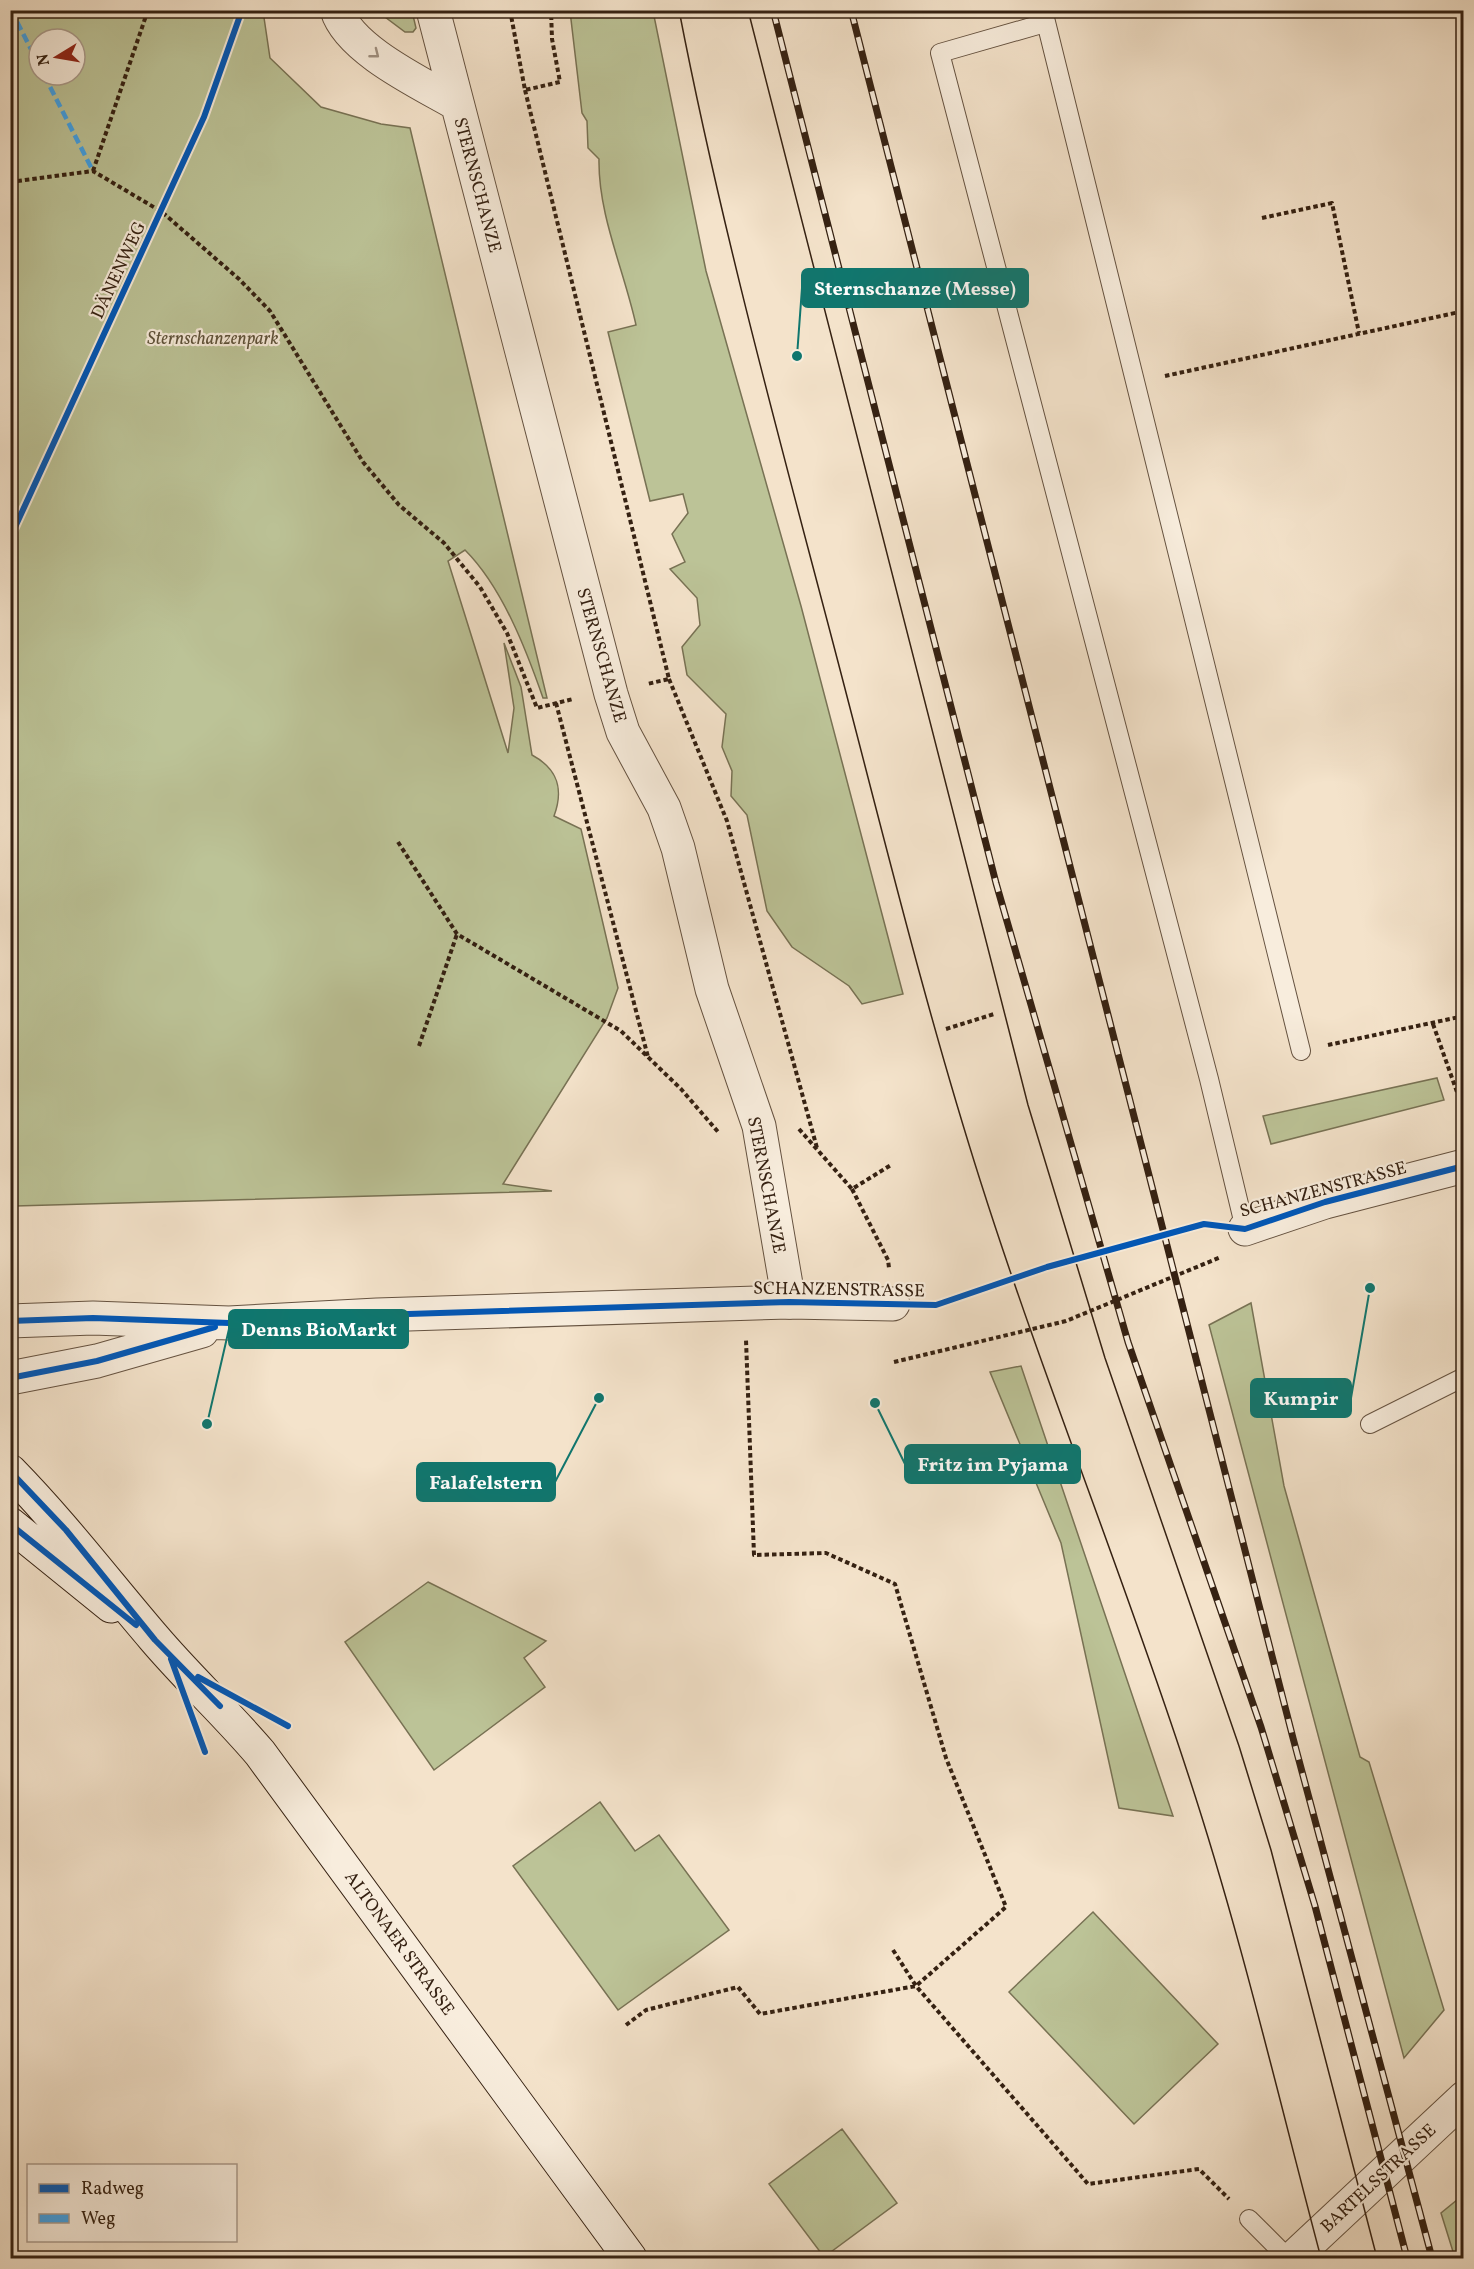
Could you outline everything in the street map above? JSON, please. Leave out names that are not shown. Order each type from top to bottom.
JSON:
[{"type":"street","name":"STERNSCHANZE","points":[[337,10],[351,34],[382,59],[457,104]]},
{"type":"street","name":"STERNSCHANZE","points":[[433,10],[611,694],[623,732],[664,808],[678,848],[712,989],[759,1126],[789,1302]]},
{"type":"street","name":"SCHANZENSTRASSE","points":[[1245,1229],[1325,1202],[1464,1166]]},
{"type":"street","name":"SCHANZENSTRASSE","points":[[10,1321],[93,1318],[229,1323],[377,1315],[744,1303],[893,1304]]},
{"type":"street","name":"SCHANZENSTRASSE","points":[[10,1378],[97,1361],[229,1323]]},
{"type":"street","name":"ALTONAER STRASSE","points":[[10,1471],[66,1530],[155,1640],[220,1706],[260,1753],[630,2259]]},
{"type":"street","name":"ALTONAER STRASSE","points":[[10,1524],[155,1640]]},
{"type":"street","name":"BARTELSSTRASSE","points":[[1293,2259],[1464,2098]]},
{"type":"lane","points":[[1245,1229],[1209,1079],[940,53],[1044,17],[1301,1051]]},
{"type":"lane","points":[[1370,1425],[1464,1377]]},
{"type":"lane","points":[[1249,2219],[1288,2259]]},
{"type":"path","points":[[93,171],[148,10]]},
{"type":"path","points":[[510,10],[525,90],[669,679],[727,821],[817,1148]]},
{"type":"path","points":[[525,90],[560,82],[552,39],[551,10]]},
{"type":"path","points":[[10,182],[93,171],[162,212],[239,279],[270,311],[363,462],[399,505],[444,543],[480,587],[507,633],[537,708],[611,694],[669,679]]},
{"type":"path","points":[[1262,218],[1332,203],[1359,333]]},
{"type":"path","points":[[1135,382],[1464,311]]},
{"type":"path","points":[[556,703],[648,1057]]},
{"type":"path","points":[[398,842],[457,934],[621,1030],[720,1133]]},
{"type":"path","points":[[419,1046],[457,934]]},
{"type":"path","points":[[946,1029],[994,1014]]},
{"type":"path","points":[[1301,1051],[1464,1016]]},
{"type":"path","points":[[1433,1024],[1464,1112]]},
{"type":"path","points":[[759,1126],[791,1119],[852,1189],[888,1260],[893,1304]]},
{"type":"path","points":[[852,1189],[891,1165]]},
{"type":"path","points":[[894,1362],[1066,1321],[1226,1255]]},
{"type":"path","points":[[626,2025],[646,2010],[738,1987],[760,2014],[916,1986],[1006,1907],[946,1758],[895,1584],[826,1553],[754,1555],[744,1303]]},
{"type":"path","points":[[893,1950],[916,1986],[1088,2184],[1199,2169],[1249,2219]]},
{"type":"green space","name":"Sternschanzenpark","points":[[11,10],[263,11],[270,58],[321,107],[381,124],[410,128],[547,698],[543,698],[512,619],[478,565],[465,550],[448,561],[508,753],[514,708],[504,643],[521,687],[532,755],[548,767],[557,781],[558,797],[554,816],[581,829],[618,988],[607,1018],[503,1184],[552,1191],[15,1206],[11,1202]]},
{"type":"green space","points":[[377,11],[412,11],[416,28],[413,32],[405,32]]},
{"type":"green space","points":[[570,11],[653,11],[706,271],[801,606],[903,994],[862,1004],[849,986],[792,947],[767,911],[747,815],[731,796],[732,771],[722,747],[726,714],[687,675],[682,647],[700,625],[697,598],[670,569],[685,562],[672,534],[688,513],[683,494],[650,501],[608,332],[636,325],[607,222],[599,159],[588,148],[587,121],[582,113]]},
{"type":"green space","points":[[1437,1078],[1444,1100],[1271,1144],[1263,1116]]},
{"type":"green space","points":[[1251,1303],[1284,1486],[1360,1757],[1369,1762],[1444,2010],[1404,2058],[1209,1325]]},
{"type":"green space","points":[[1021,1366],[1173,1816],[1119,1808],[1061,1543],[990,1372]]},
{"type":"green space","points":[[428,1582],[546,1641],[524,1658],[545,1687],[434,1770],[345,1642]]},
{"type":"green space","points":[[600,1802],[635,1851],[659,1835],[729,1930],[618,2010],[513,1866]]},
{"type":"green space","points":[[1093,1912],[1218,2044],[1134,2124],[1009,1992]]},
{"type":"green space","points":[[842,2129],[897,2203],[824,2257],[769,2184]]},
{"type":"green space","points":[[1463,2195],[1463,2258],[1455,2258],[1441,2213]]},
{"type":"tram line","points":[[679,10],[712,168],[750,326],[940,1048],[1005,1257],[1137,1624],[1206,1831],[1258,2014],[1321,2258]]},
{"type":"tram line","points":[[748,10],[1028,1105],[1105,1358],[1239,1746],[1271,1850],[1377,2258]]},
{"type":"railway","points":[[773,10],[996,883],[1128,1342],[1261,1727],[1315,1906],[1407,2258]]},
{"type":"railway","points":[[851,10],[1293,1738],[1432,2258]]},
{"type":"marked path","points":[[11,10],[27,41]]},
{"type":"marked path","points":[[50,87],[93,171]]},
{"type":"cycle path","name":"DÄNENWEG","points":[[10,538],[204,117],[242,10]]},
{"type":"cycle path","points":[[10,1321],[93,1318],[229,1323],[377,1315],[789,1302],[936,1305],[1047,1267],[1204,1224],[1245,1229],[1325,1202],[1464,1166]]},
{"type":"cycle path","points":[[10,1378],[97,1361],[215,1327]]},
{"type":"cycle path","points":[[10,1471],[66,1530],[155,1640],[220,1706]]},
{"type":"cycle path","points":[[10,1524],[136,1625]]},
{"type":"cycle path","points":[[171,1659],[205,1752]]},
{"type":"cycle path","points":[[198,1677],[288,1726]]},
{"type":"place","name":"Sternschanze (Messe)","points":[[797,356]]},
{"type":"place","name":"Kumpir","points":[[1370,1288]]},
{"type":"place","name":"Falafelstern","points":[[599,1398]]},
{"type":"place","name":"Fritz im Pyjama","points":[[875,1403]]},
{"type":"place","name":"Denns BioMarkt","points":[[207,1424]]}]
